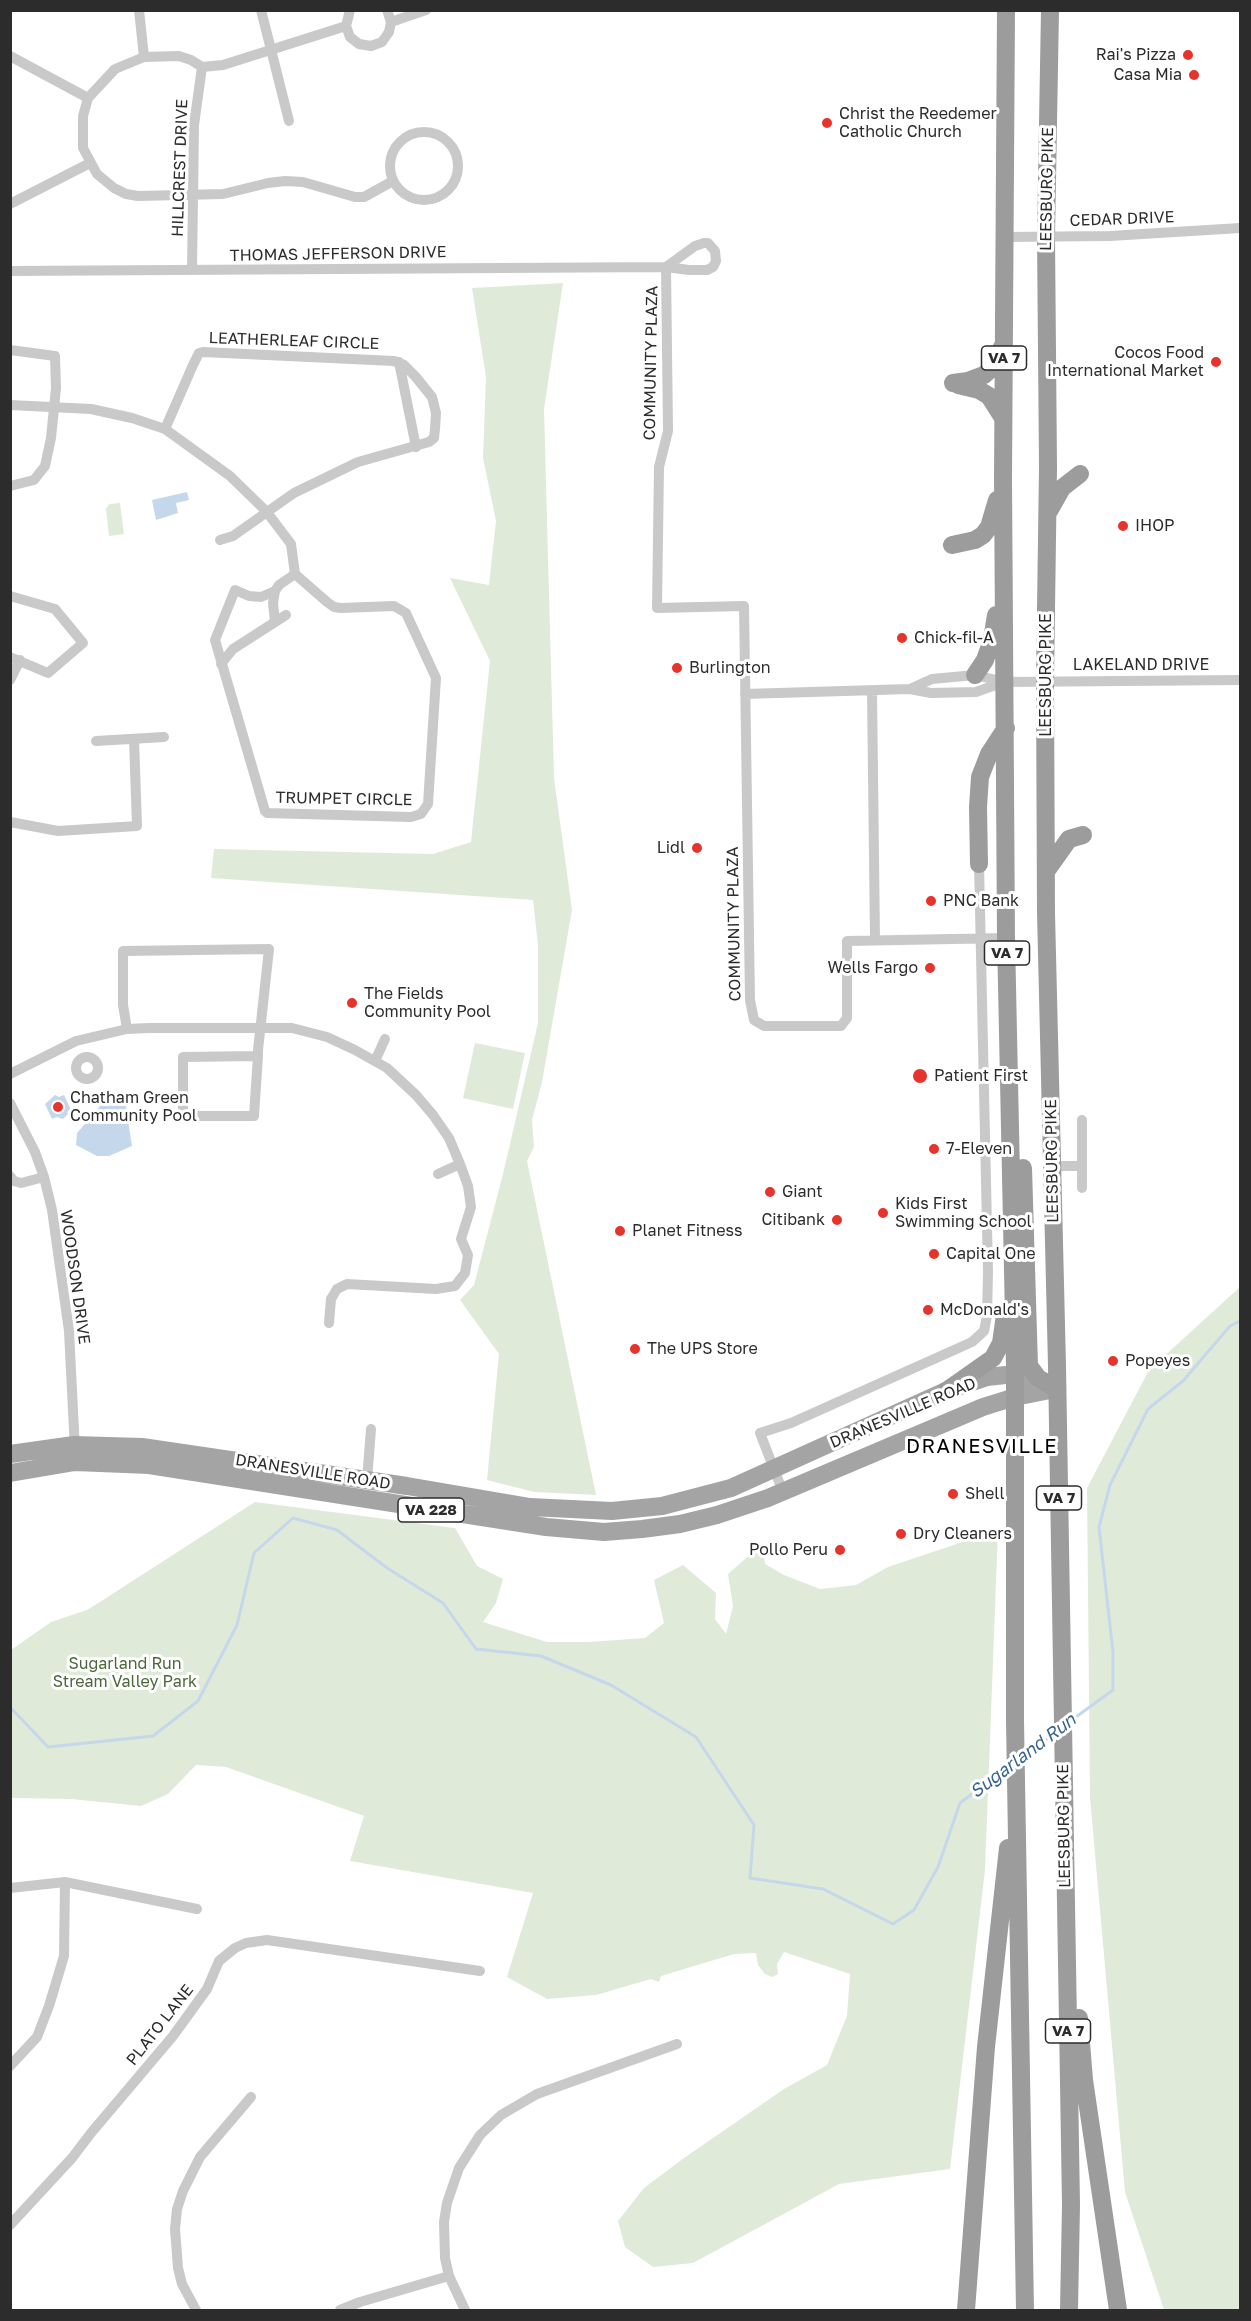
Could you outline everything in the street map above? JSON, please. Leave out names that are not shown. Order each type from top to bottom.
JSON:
[{"type":"highway","name":"VA 7","points":[[1006,10],[1003,478],[1006,938],[1015,1374],[1015,1721],[1025,2310]]},
{"type":"highway","name":"LEESBURG PIKE","points":[[1050,10],[1046,237],[1048,467],[1045,680],[1046,872],[1071,2205],[1069,2310]]},
{"type":"highway","points":[[1004,343],[998,360],[989,371],[979,377],[953,383],[979,390],[989,396],[1004,420]]},
{"type":"highway","points":[[1047,514],[1062,488],[1080,474],[1061,473],[1048,467]]},
{"type":"highway","points":[[952,545],[975,540],[986,532],[1003,478]]},
{"type":"highway","points":[[975,675],[985,660],[992,640],[1004,575]]},
{"type":"highway","points":[[980,864],[978,807],[980,777],[986,760],[1006,728]]},
{"type":"highway","points":[[1046,872],[1068,839],[1083,835]]},
{"type":"highway","points":[[1009,1049],[1021,1136],[1029,1366],[1038,1378],[1057,1389]]},
{"type":"highway","points":[[946,1391],[987,1364],[997,1351],[1002,1335],[1012,1254]]},
{"type":"highway","points":[[966,2310],[986,2047],[1017,1784]]},
{"type":"highway","points":[[1063,1815],[1084,2080],[1119,2310]]},
{"type":"highway","points":[[959,2310],[971,2228]]},
{"type":"main road","name":"DRANESVILLE ROAD","points":[[10,1473],[110,1445],[172,1450],[530,1508],[612,1511],[662,1506],[711,1494],[773,1470],[946,1391],[987,1377],[1015,1374],[1057,1389]]},
{"type":"main road","name":"DRANESVILLE ROAD","points":[[10,1454],[75,1454],[546,1527],[604,1532],[680,1524],[717,1515],[783,1492],[974,1411],[1015,1397],[1057,1389]]},
{"type":"street","points":[[138,10],[144,57]]},
{"type":"street","points":[[261,10],[289,121]]},
{"type":"street","points":[[350,10],[346,26],[354,41],[365,46],[371,46],[386,38],[391,22],[387,10]]},
{"type":"street","points":[[391,22],[426,10]]},
{"type":"street","points":[[346,26],[223,64],[202,67],[179,56],[144,57],[115,69],[88,98],[83,116],[83,148],[90,163],[104,180],[126,194],[223,194],[268,183],[303,182],[348,196],[364,197],[393,181]]},
{"type":"street","points":[[10,56],[88,98]]},
{"type":"street","name":"HILLCREST DRIVE","points":[[192,270],[194,125],[202,67]]},
{"type":"street","points":[[416,133],[438,134],[455,150],[458,172],[453,186],[435,200],[420,201],[409,198],[393,181],[389,164],[394,148],[404,138],[416,133]]},
{"type":"street","points":[[10,204],[90,163]]},
{"type":"street","name":"CEDAR DRIVE","points":[[1004,237],[1110,236],[1240,228]]},
{"type":"street","name":"THOMAS JEFFERSON DRIVE","points":[[10,271],[666,267]]},
{"type":"street","name":"COMMUNITY PLAZA","points":[[666,267],[668,431],[659,467],[657,608],[744,606],[750,1000],[754,1020],[764,1026],[841,1026],[847,1018],[847,941],[1006,938]]},
{"type":"street","points":[[10,350],[55,356],[53,407],[45,466],[34,480],[10,486]]},
{"type":"street","name":"LEATHERLEAF CIRCLE","points":[[165,429],[199,353],[384,359],[399,362],[428,390],[435,404],[434,438],[416,447],[399,362]]},
{"type":"street","points":[[10,405],[91,409],[132,418],[165,429],[230,476],[267,511],[291,544],[295,574],[279,585],[275,591],[273,603],[275,622]]},
{"type":"street","points":[[220,540],[233,536],[294,493],[358,462],[416,447]]},
{"type":"street","name":"TRUMPET CIRCLE","points":[[275,591],[261,597],[249,596],[236,590],[216,633],[215,645],[265,811],[267,813],[411,818],[425,811],[428,804],[436,678],[408,616],[401,608],[394,606],[334,607],[295,574]]},
{"type":"street","points":[[10,596],[55,609],[83,643],[48,673],[15,658],[10,680]]},
{"type":"street","points":[[221,664],[233,649],[286,615]]},
{"type":"street","points":[[910,689],[932,679],[975,675],[1005,682]]},
{"type":"street","name":"LAKELAND DRIVE","points":[[1005,682],[1240,680]]},
{"type":"street","points":[[745,694],[910,689],[931,693],[976,692],[1005,682]]},
{"type":"street","points":[[872,691],[875,940]]},
{"type":"street","points":[[96,741],[165,737]]},
{"type":"street","points":[[10,822],[58,831],[137,826],[134,739]]},
{"type":"street","points":[[783,1492],[760,1433],[791,1423],[972,1342],[984,1331],[987,1316],[987,1225],[980,864]]},
{"type":"street","points":[[127,1029],[123,1005],[123,951],[269,949],[254,1116],[183,1116],[183,1057],[258,1056]]},
{"type":"street","points":[[10,1074],[76,1041],[127,1029],[261,1027],[292,1028],[309,1032],[355,1050],[404,1082],[433,1115],[448,1138],[468,1186],[471,1207],[461,1239],[468,1255],[465,1273],[454,1286],[436,1288],[347,1284],[337,1289],[331,1299],[329,1323]]},
{"type":"street","points":[[375,1061],[386,1039]]},
{"type":"street","points":[[76,1041],[84,1057]]},
{"type":"street","name":"WOODSON DRIVE","points":[[10,1103],[28,1136],[44,1177],[58,1244],[67,1312],[75,1454]]},
{"type":"street","points":[[1082,1120],[1082,1188]]},
{"type":"street","points":[[438,1174],[460,1164]]},
{"type":"street","points":[[1052,1166],[1082,1166]]},
{"type":"street","points":[[10,1176],[21,1184],[44,1177]]},
{"type":"street","points":[[987,1225],[1012,1224]]},
{"type":"street","points":[[367,1480],[371,1429]]},
{"type":"street","points":[[10,2066],[37,2037],[64,1956],[65,1882]]},
{"type":"street","points":[[10,1888],[65,1882],[197,1909]]},
{"type":"street","name":"PLATO LANE","points":[[10,2225],[72,2158],[173,2036],[207,1989],[219,1961],[235,1948],[246,1943],[267,1940],[480,1971]]},
{"type":"street","points":[[465,2310],[449,2276],[443,2241],[445,2212],[452,2185],[468,2151],[492,2122],[519,2103],[537,2094],[677,2044]]},
{"type":"street","points":[[196,2310],[189,2301],[178,2268],[175,2229],[177,2209],[186,2182],[200,2157],[251,2097]]},
{"type":"street","points":[[340,2310],[449,2276]]},
{"type":"green space","points":[[563,283],[544,409],[554,778],[572,910],[542,1082],[532,1120],[534,1147],[527,1161],[596,1495],[534,1492],[487,1480],[499,1354],[460,1300],[474,1285],[503,1174],[538,1023],[538,945],[533,900],[211,878],[214,849],[433,854],[471,842],[490,661],[450,578],[489,585],[496,521],[483,458],[486,377],[472,288]]},
{"type":"green space","points":[[120,503],[124,534],[109,536],[106,509],[109,504]]},
{"type":"green space","points":[[475,1043],[525,1053],[513,1109],[463,1098]]},
{"type":"green space","points":[[1240,1287],[1240,2310],[1164,2310],[1125,2192],[1090,1797],[1087,1488],[1149,1370]]},
{"type":"green space","name":"Sugarland Run Stream Valley Park","points":[[255,1502],[455,1528],[477,1566],[503,1579],[496,1603],[483,1622],[547,1642],[645,1638],[664,1623],[654,1580],[683,1565],[716,1593],[715,1619],[726,1634],[733,1606],[728,1574],[762,1544],[765,1564],[784,1575],[820,1589],[856,1585],[888,1567],[998,1530],[985,1870],[950,2169],[839,2184],[693,2263],[653,2267],[625,2247],[618,2221],[644,2188],[684,2158],[784,2089],[827,2065],[847,2016],[850,1974],[784,1952],[777,1964],[778,1974],[772,1977],[765,1974],[758,1965],[756,1953],[734,1954],[661,1976],[659,1982],[651,1979],[596,1995],[547,1999],[507,1977],[533,1893],[350,1861],[364,1816],[226,1767],[196,1765],[168,1794],[141,1806],[71,1799],[11,1798],[11,1650],[51,1622],[87,1610]]},
{"type":"water","points":[[187,492],[189,500],[176,503],[178,513],[156,520],[152,500]]},
{"type":"water","points":[[110,1092],[115,1095],[124,1095],[132,1146],[109,1156],[97,1156],[76,1145],[77,1133]]},
{"type":"water","name":"Chatham Green Community Pool","points":[[55,1095],[59,1097],[64,1095],[71,1110],[63,1119],[57,1117],[52,1119],[45,1104]]},
{"type":"waterway","name":"Sugarland Run","points":[[1069,1722],[1113,1690],[1113,1652],[1099,1527],[1110,1485],[1148,1409],[1183,1381],[1230,1326],[1240,1321]]},
{"type":"waterway","name":"Sugarland Run","points":[[10,1707],[48,1747],[153,1736],[198,1701],[237,1625],[254,1553],[293,1518],[337,1530],[387,1568],[443,1603],[476,1649],[541,1656],[611,1685],[696,1737],[754,1825],[750,1878],[823,1889],[893,1924],[914,1910],[938,1867],[960,1803],[1008,1767]]},
{"type":"waterway","name":"Sugarland Run","points":[[1023,1756],[1057,1732]]},
{"type":"place","name":"Rai's Pizza","points":[[1188,55]]},
{"type":"place","name":"Casa Mia","points":[[1194,75]]},
{"type":"place","name":"Christ the Reedemer Catholic Church","points":[[827,123]]},
{"type":"place","name":"Cocos Food International Market","points":[[1216,362]]},
{"type":"place","name":"IHOP","points":[[1123,526]]},
{"type":"place","name":"Chick-fil-A","points":[[902,638]]},
{"type":"place","name":"Burlington","points":[[677,668]]},
{"type":"place","name":"Lidl","points":[[697,848]]},
{"type":"place","name":"PNC Bank","points":[[931,901]]},
{"type":"place","name":"Wells Fargo","points":[[930,968]]},
{"type":"place","name":"The Fields Community Pool","points":[[352,1003]]},
{"type":"place","name":"Patient First","points":[[920,1076]]},
{"type":"place","name":"Chatham Green Community Pool","points":[[58,1107]]},
{"type":"place","name":"7-Eleven","points":[[934,1149]]},
{"type":"place","name":"Giant","points":[[770,1192]]},
{"type":"place","name":"Kids First Swimming School","points":[[883,1213]]},
{"type":"place","name":"Citibank","points":[[837,1220]]},
{"type":"place","name":"Planet Fitness","points":[[620,1231]]},
{"type":"place","name":"Capital One","points":[[934,1254]]},
{"type":"place","name":"McDonald's","points":[[928,1310]]},
{"type":"place","name":"The UPS Store","points":[[635,1349]]},
{"type":"place","name":"Popeyes","points":[[1113,1361]]},
{"type":"place","name":"Shell","points":[[953,1494]]},
{"type":"place","name":"Dry Cleaners","points":[[901,1534]]},
{"type":"place","name":"Pollo Peru","points":[[840,1550]]},
{"type":"district","name":"DRANESVILLE","points":[[982,1447]]}]
